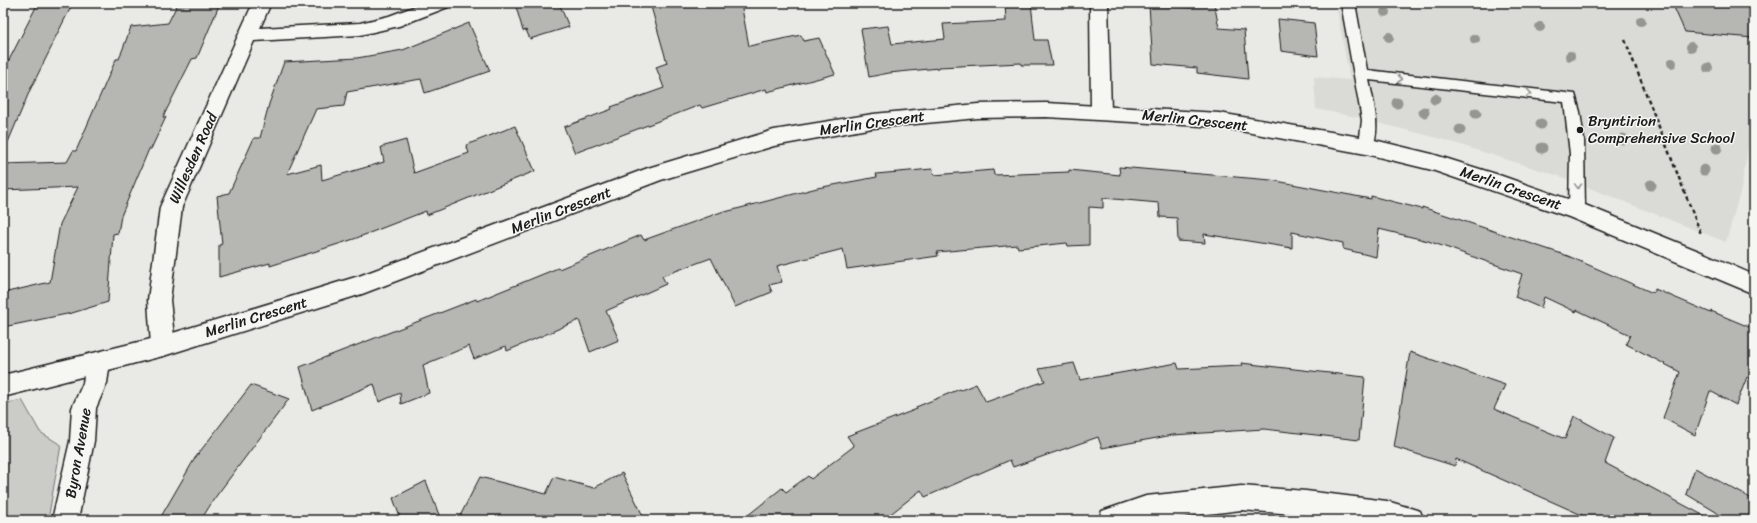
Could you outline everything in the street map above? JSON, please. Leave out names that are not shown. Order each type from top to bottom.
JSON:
[{"type":"street","name":"Willesden Road","points":[[162,346],[159,300],[171,207],[262,3]]},
{"type":"street","points":[[248,35],[360,29],[393,22],[442,3]]},
{"type":"street","points":[[1099,3],[1101,112]]},
{"type":"street","name":"Merlin Crescent","points":[[3,386],[162,346],[362,285],[655,174],[774,138],[873,121],[978,111],[1046,110],[1101,112],[1219,120],[1366,146],[1432,162],[1492,180],[1577,211],[1698,260],[1754,285]]},
{"type":"street","name":"Byron Avenue","points":[[65,520],[82,441],[84,408],[95,383],[98,362]]},
{"type":"street","points":[[1111,520],[1146,509],[1241,498],[1321,505],[1387,514],[1411,520]]},
{"type":"lane","points":[[1348,3],[1362,74],[1369,120],[1366,146]]},
{"type":"lane","points":[[1362,74],[1570,98],[1576,127],[1579,168],[1577,211]]},
{"type":"path","points":[[1625,40],[1702,236],[1698,260]]},
{"type":"shaded area","name":"Bryntirion Comprehensive School","points":[[1319,3],[1754,3],[1754,144],[1749,142],[1741,189],[1726,242],[1562,177],[1445,140],[1356,117],[1316,109],[1314,77],[1350,80],[1336,5]]},
{"type":"shaded area","points":[[22,400],[40,432],[61,445],[48,520],[3,520],[3,404]]},
{"type":"building","points":[[38,3],[73,3],[30,90],[3,154],[3,72]]},
{"type":"building","points":[[178,3],[220,3],[197,58],[192,59],[163,117],[166,117],[151,149],[149,149],[121,216],[118,233],[113,234],[108,302],[72,313],[3,327],[3,293],[50,282],[60,224],[78,187],[3,190],[3,164],[67,162],[73,151],[76,151],[116,59],[119,59],[131,27],[168,23]]},
{"type":"building","points":[[515,3],[559,3],[569,27],[530,39],[526,30],[523,31]]},
{"type":"building","points":[[650,3],[741,3],[749,46],[801,35],[804,41],[819,38],[835,74],[767,92],[766,89],[702,108],[700,105],[575,153],[564,127],[612,109],[611,107],[664,88],[656,67],[667,63]]},
{"type":"building","points":[[1005,3],[1031,3],[1035,40],[1047,40],[1052,65],[1021,65],[1021,63],[939,67],[869,77],[861,29],[888,26],[892,44],[945,39],[943,24],[1006,21]]},
{"type":"building","points":[[1190,3],[1214,3],[1219,28],[1244,30],[1248,79],[1197,73],[1197,68],[1153,64],[1149,5],[1191,8]]},
{"type":"building","points":[[1672,3],[1754,3],[1754,38],[1685,32]]},
{"type":"building","points":[[1278,19],[1314,23],[1318,56],[1281,51]]},
{"type":"building","points":[[469,23],[490,71],[425,93],[421,79],[347,92],[344,106],[316,109],[287,174],[321,165],[322,180],[384,162],[381,147],[406,140],[414,173],[469,153],[466,145],[515,126],[535,171],[427,215],[426,211],[354,239],[270,266],[270,263],[219,277],[219,245],[222,244],[217,196],[229,193],[254,138],[260,138],[269,104],[284,62],[357,58],[403,50]]},
{"type":"building","points":[[1119,167],[1271,180],[1371,199],[1371,196],[1422,209],[1422,207],[1568,256],[1653,293],[1655,289],[1711,313],[1711,311],[1754,329],[1754,381],[1747,377],[1736,405],[1710,391],[1695,435],[1663,418],[1680,372],[1626,344],[1630,335],[1577,310],[1576,312],[1544,297],[1541,308],[1515,297],[1522,274],[1428,241],[1379,229],[1376,257],[1343,249],[1343,243],[1292,232],[1292,248],[1204,234],[1205,243],[1178,241],[1177,218],[1160,217],[1159,203],[1103,198],[1103,208],[1089,207],[1089,245],[1068,246],[1067,243],[1018,248],[1017,245],[937,252],[938,256],[847,269],[843,249],[777,266],[782,282],[769,285],[772,292],[735,307],[711,258],[662,276],[666,284],[606,311],[619,340],[590,352],[579,320],[507,351],[506,346],[474,359],[469,346],[423,365],[429,393],[401,404],[400,393],[379,402],[374,384],[312,410],[300,367],[476,299],[477,301],[641,235],[644,240],[724,211],[725,212],[817,188],[877,177],[876,174],[932,169],[934,175],[993,170],[994,175],[1069,172],[1069,170],[1120,175]]},
{"type":"building","points":[[1410,352],[1505,385],[1494,409],[1565,439],[1574,416],[1614,438],[1605,463],[1712,520],[1593,520],[1456,459],[1455,466],[1394,447]]},
{"type":"building","points":[[1074,363],[1080,380],[1177,363],[1179,369],[1242,366],[1241,363],[1365,377],[1359,440],[1264,429],[1173,435],[1102,448],[1098,437],[1013,467],[1010,460],[925,497],[921,490],[883,520],[742,520],[782,488],[786,492],[808,476],[811,479],[854,446],[847,436],[917,409],[916,407],[960,389],[961,390],[976,384],[986,402],[1045,381],[1039,369]]},
{"type":"building","points":[[251,385],[289,399],[214,499],[201,520],[159,520],[195,458]]},
{"type":"building","points":[[1695,468],[1754,500],[1754,510],[1746,520],[1726,520],[1716,512],[1686,494]]},
{"type":"building","points":[[622,473],[645,520],[458,520],[480,477],[546,494],[554,477],[594,488]]},
{"type":"building","points":[[426,481],[441,520],[401,520],[393,498]]},
{"type":"place","name":"Bryntirion Comprehensive School","points":[[1580,130]]}]
